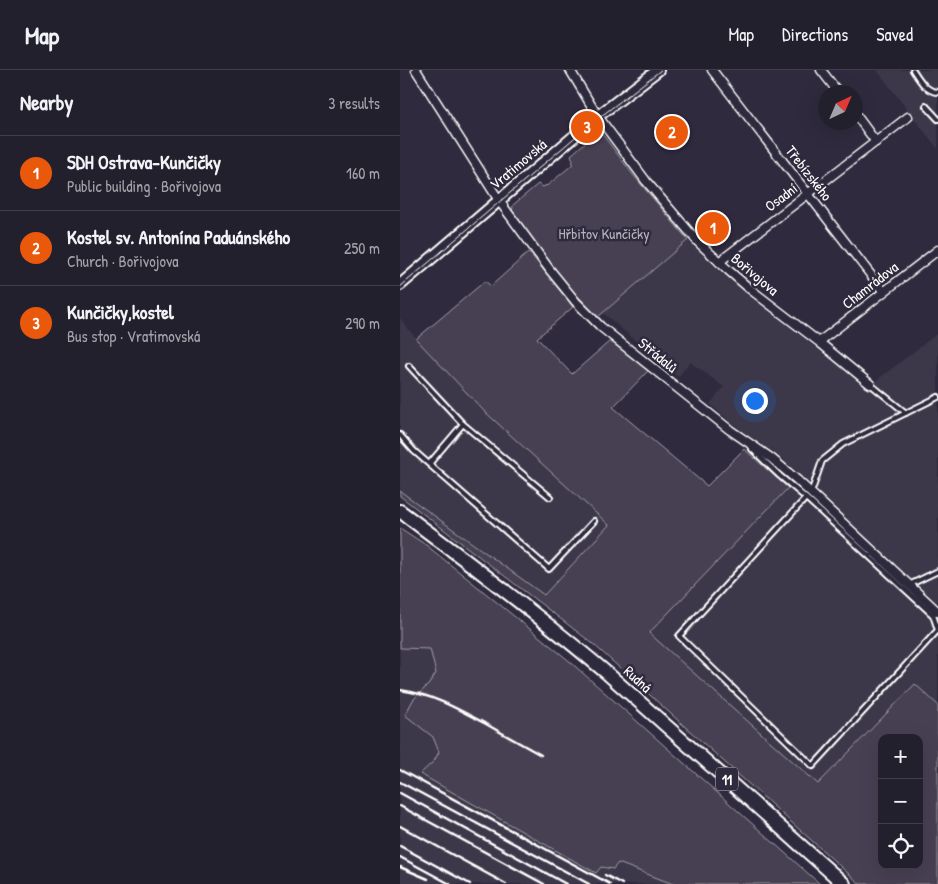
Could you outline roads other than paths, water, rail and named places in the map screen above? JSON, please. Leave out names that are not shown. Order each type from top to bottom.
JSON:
[{"type":"main road","name":"Rudná","points":[[400,511],[493,580],[608,674],[844,884]]},
{"type":"street","name":"Střádalů","points":[[416,70],[499,200],[576,302],[601,327],[740,437],[771,458],[808,496],[937,610]]},
{"type":"street","name":"Bořivojova","points":[[570,70],[598,116],[646,181],[680,222],[718,262],[870,384]]},
{"type":"street","name":"Vratimovská","points":[[400,285],[598,116],[658,70]]},
{"type":"street","name":"Třebízského","points":[[712,70],[884,292]]},
{"type":"street","points":[[821,70],[833,85]]},
{"type":"street","name":"Osadní","points":[[718,262],[908,117]]},
{"type":"street","points":[[863,124],[876,142]]},
{"type":"street","name":"Chamrádova","points":[[819,342],[938,250]]},
{"type":"lane","points":[[912,70],[926,88],[933,92],[938,92]]},
{"type":"lane","points":[[926,106],[938,119]]},
{"type":"lane","points":[[409,366],[463,424],[550,496]]},
{"type":"lane","points":[[870,384],[906,413]]},
{"type":"lane","points":[[808,496],[933,615],[938,630],[813,766],[679,636],[808,496],[822,461],[843,444],[938,397]]},
{"type":"lane","points":[[429,464],[463,424]]},
{"type":"lane","points":[[400,435],[414,451],[549,570],[594,521]]},
{"type":"lane","points":[[909,585],[938,570]]},
{"type":"tram line","points":[[400,287],[587,127],[661,70]]},
{"type":"railway","points":[[400,690],[423,695],[444,703],[541,755]]},
{"type":"railway","points":[[400,770],[610,884]]},
{"type":"railway","points":[[400,782],[589,884]]},
{"type":"railway","points":[[400,793],[566,884]]},
{"type":"railway","points":[[400,806],[544,884]]},
{"type":"railway","points":[[400,826],[506,884]]},
{"type":"railway","points":[[400,846],[470,884]]},
{"type":"railway","points":[[400,857],[450,884]]},
{"type":"railway","points":[[400,867],[428,879]]},
{"type":"railway","points":[[605,875],[622,884]]},
{"type":"place","name":"Kunčičky,kostel","points":[[587,127]]},
{"type":"place","name":"Kostel sv. Antonína Paduánského","points":[[672,132]]},
{"type":"place","name":"SDH Ostrava-Kunčičky","points":[[713,228]]},
{"type":"park label","name":"Hřbitov Kunčičky","points":[[604,233]]}]
